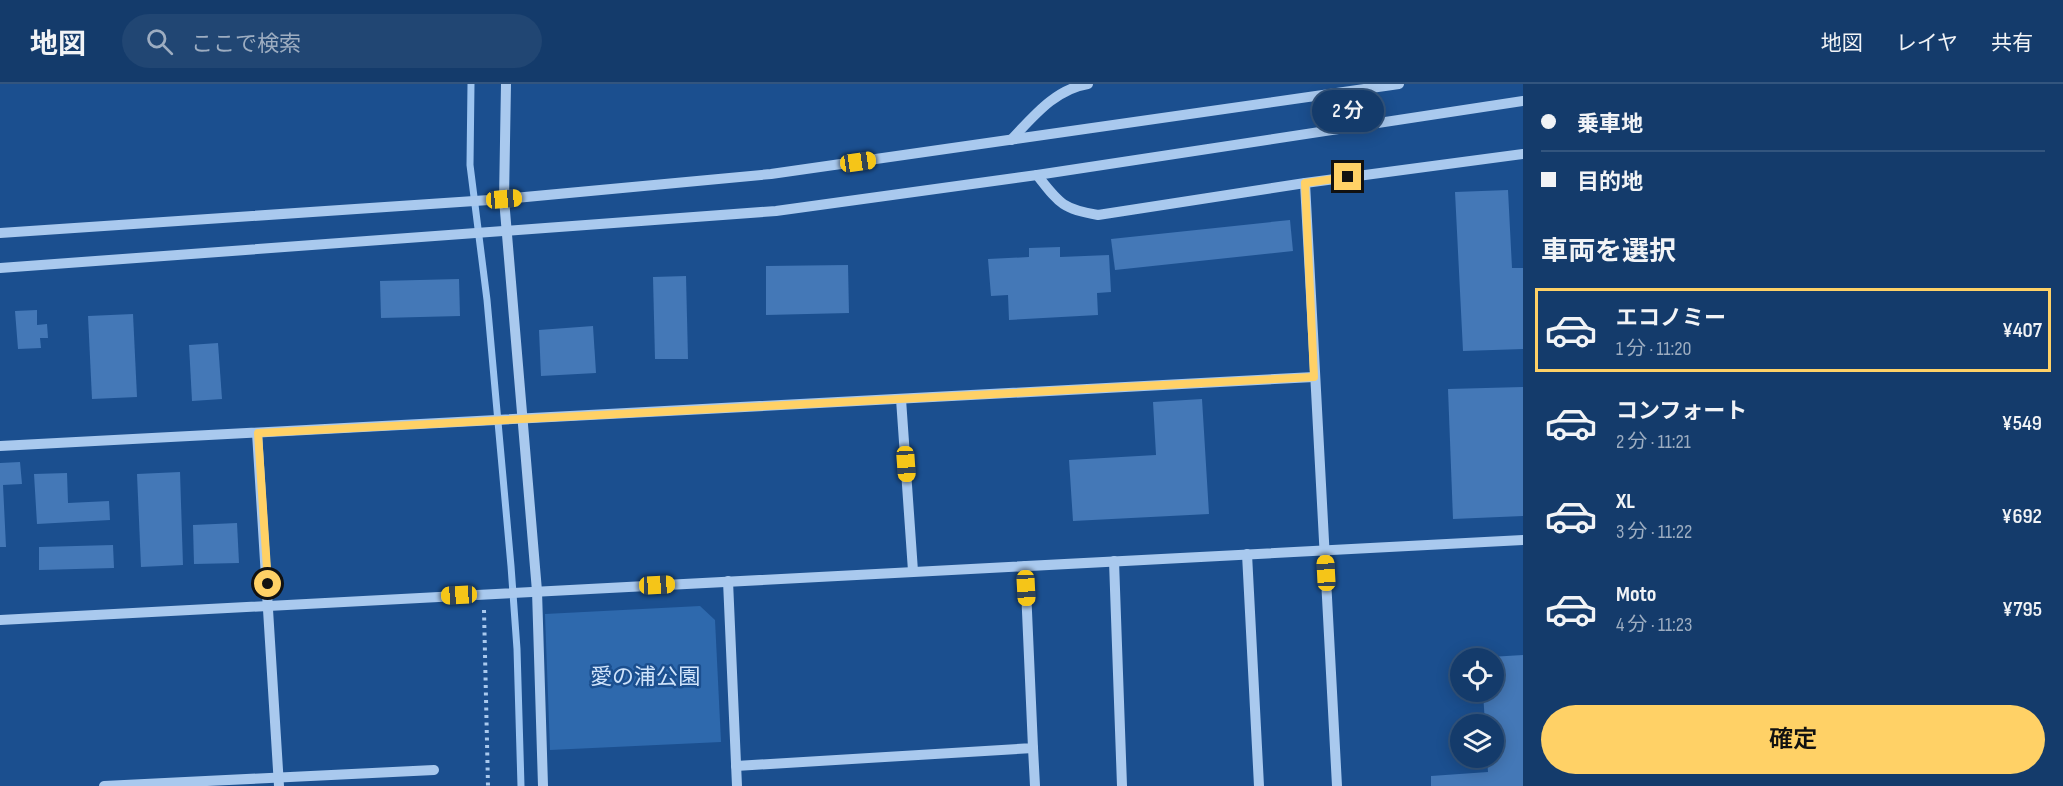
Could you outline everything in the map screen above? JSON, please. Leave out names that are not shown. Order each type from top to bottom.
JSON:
[{"type":"street","points":[[506,84],[504,199],[537,591],[543,786]]},
{"type":"street","points":[[1011,140],[1043,106],[1075,86],[1088,84]]},
{"type":"street","points":[[0,233],[504,199],[771,174],[1399,84]]},
{"type":"street","points":[[0,268],[776,211],[1037,175],[1523,101]]},
{"type":"street","points":[[1037,175],[1056,199],[1075,211],[1098,215],[1305,183],[1523,154]]},
{"type":"street","points":[[1305,183],[1337,786]]},
{"type":"street","points":[[0,446],[1314,377]]},
{"type":"street","points":[[901,399],[913,571]]},
{"type":"street","points":[[258,433],[279,782]]},
{"type":"street","points":[[0,620],[1523,540]]},
{"type":"street","points":[[1247,554],[1259,786]]},
{"type":"street","points":[[1114,561],[1122,786]]},
{"type":"street","points":[[1025,566],[1035,786]]},
{"type":"street","points":[[728,581],[737,786]]},
{"type":"street","points":[[736,766],[1033,748]]},
{"type":"street","points":[[104,786],[279,782],[434,770]]},
{"type":"path","points":[[483,594],[488,786]]},
{"type":"green space","name":"愛の浦公園","points":[[700,606],[715,620],[721,742],[550,750],[545,614]]},
{"type":"building","points":[[1508,190],[1512,268],[1523,268],[1523,349],[1463,351],[1455,192]]},
{"type":"building","points":[[1290,220],[1293,251],[1115,270],[1111,239]]},
{"type":"building","points":[[1060,247],[1060,257],[1109,255],[1111,292],[1097,293],[1098,315],[1009,320],[1008,295],[991,296],[988,259],[1029,257],[1029,248]]},
{"type":"building","points":[[848,265],[849,313],[766,315],[766,266]]},
{"type":"building","points":[[686,276],[688,359],[655,359],[653,277]]},
{"type":"building","points":[[459,279],[460,316],[381,318],[380,281]]},
{"type":"building","points":[[37,310],[37,325],[47,324],[48,338],[40,338],[41,348],[18,349],[15,311]]},
{"type":"building","points":[[133,314],[137,397],[92,399],[88,316]]},
{"type":"building","points":[[593,326],[596,373],[541,376],[539,330]]},
{"type":"building","points":[[218,343],[222,399],[192,401],[189,345]]},
{"type":"building","points":[[1523,387],[1523,516],[1453,519],[1448,389]]},
{"type":"building","points":[[1202,399],[1209,514],[1073,521],[1069,460],[1156,455],[1153,402]]},
{"type":"building","points":[[20,462],[22,484],[3,485],[6,547],[0,547],[0,463]]},
{"type":"building","points":[[180,472],[183,565],[141,567],[137,474]]},
{"type":"building","points":[[67,473],[68,503],[109,501],[110,520],[37,524],[34,474]]},
{"type":"building","points":[[237,523],[239,563],[194,564],[193,525]]},
{"type":"building","points":[[113,545],[114,568],[39,570],[39,547]]},
{"type":"building","points":[[1523,655],[1523,786],[1431,786],[1431,776],[1488,772],[1488,768],[1504,768],[1504,714],[1484,714],[1484,702],[1504,702],[1504,656]]},
{"type":"waterway","points":[[471,84],[470,165],[487,300],[511,566],[517,649],[521,786]]},
{"type":"route","points":[[268,584],[258,433],[1314,377],[1305,183],[1348,177]]}]
